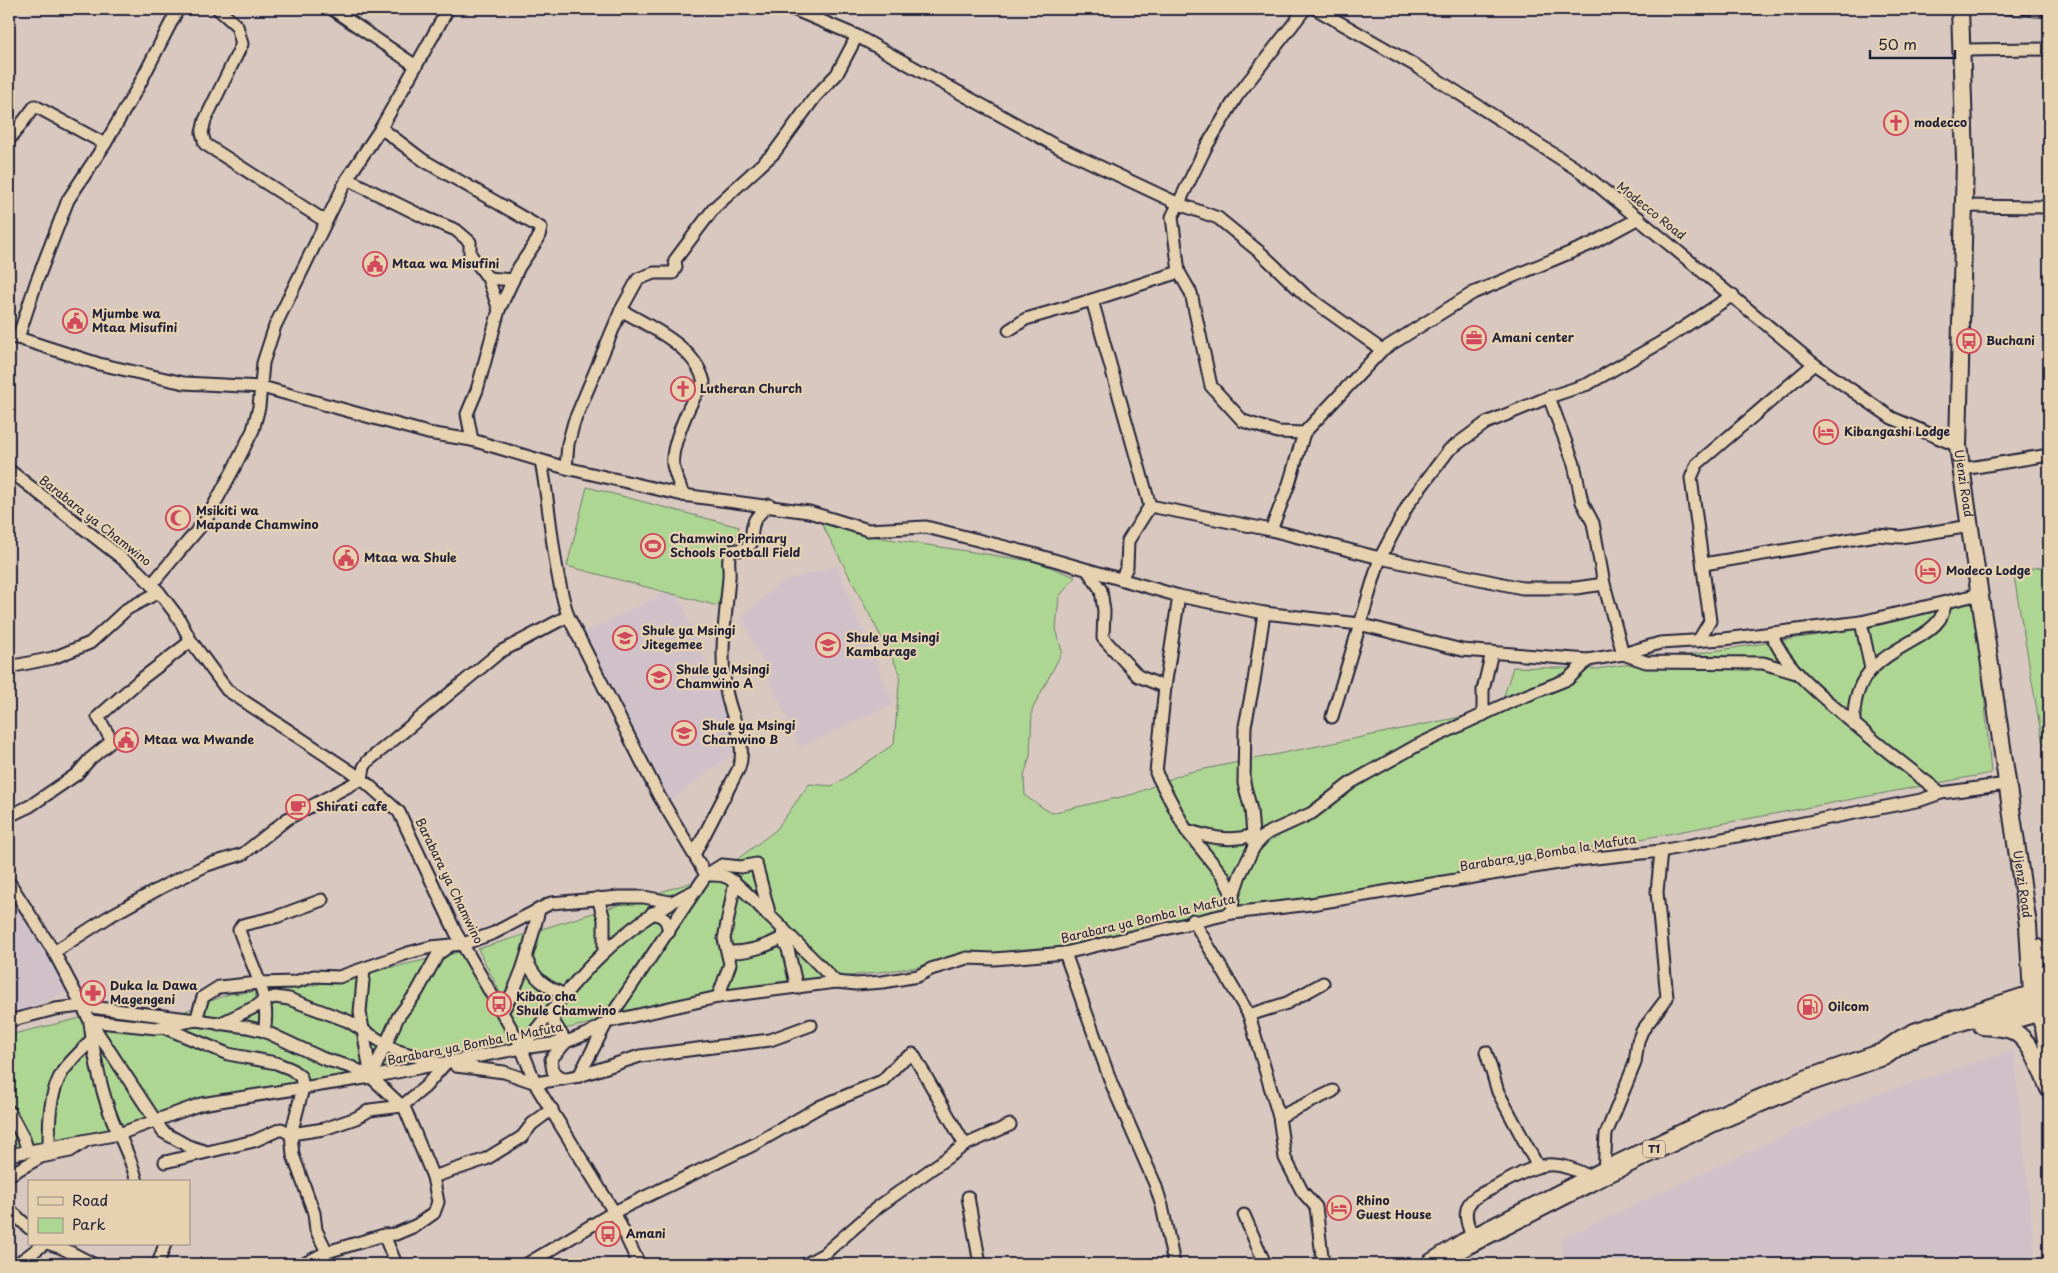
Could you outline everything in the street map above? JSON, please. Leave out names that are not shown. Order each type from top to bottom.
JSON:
[{"type":"highway","name":"T1","points":[[1884,1054],[1902,1053],[1982,1026],[2044,998]]},
{"type":"highway","name":"T1","points":[[1442,1262],[1473,1240],[1599,1176],[1751,1104],[1884,1054],[1916,1034],[2044,998]]},
{"type":"street","points":[[178,9],[138,88],[105,144],[68,200],[13,338],[99,364],[184,383],[262,387],[428,433],[472,440],[566,468],[683,494],[809,512],[868,530],[926,527],[1033,554],[1179,596],[1264,613],[1359,624],[1462,650],[1588,660],[1623,654],[1660,643],[1724,639],[1861,622],[1980,594]]},
{"type":"street","points":[[218,9],[237,26],[242,44],[206,120],[202,134],[205,144],[325,221]]},
{"type":"street","points":[[332,9],[416,66]]},
{"type":"street","points":[[9,667],[53,658],[90,643],[155,588],[206,520],[253,430],[262,387],[263,363],[274,326],[347,180],[381,128],[448,9]]},
{"type":"street","points":[[793,9],[857,36],[1058,147],[1179,204],[1218,218],[1262,254],[1305,295],[1382,350]]},
{"type":"street","points":[[1304,433],[1278,432],[1244,421],[1211,386],[1191,293],[1179,272],[1172,217],[1206,147],[1237,96],[1305,9]]},
{"type":"street","name":"Modecco Road","points":[[1316,9],[1416,66],[1575,168],[1733,295],[1814,364],[1892,418],[1958,446]]},
{"type":"street","name":"Ujenzi Road","points":[[1960,9],[1963,50],[1965,160],[1958,446],[2028,925],[2044,998]]},
{"type":"street","points":[[566,468],[568,444],[574,422],[621,310],[638,279],[654,273],[673,273],[676,267],[676,260],[714,208],[774,153],[815,96],[836,74],[857,36]]},
{"type":"street","points":[[1963,50],[2049,50]]},
{"type":"street","points":[[9,140],[34,106],[105,144]]},
{"type":"street","points":[[381,128],[423,160],[541,228],[538,239],[518,267],[499,310],[477,390],[467,414],[472,440]]},
{"type":"street","points":[[347,180],[426,218],[456,230],[470,242],[470,254],[488,278],[499,310]]},
{"type":"street","points":[[1963,206],[2049,207]]},
{"type":"street","points":[[1271,530],[1289,484],[1304,433],[1382,350],[1473,293],[1591,244],[1639,218]]},
{"type":"street","points":[[1009,330],[1026,319],[1179,272]]},
{"type":"street","points":[[488,278],[513,280]]},
{"type":"street","points":[[1332,717],[1380,558],[1409,503],[1449,450],[1486,423],[1549,397],[1588,384],[1660,343],[1733,295]]},
{"type":"street","points":[[1092,300],[1150,506],[1128,541],[1127,566],[1121,579]]},
{"type":"street","points":[[621,310],[660,332],[685,352],[701,370],[704,382],[692,399],[682,423],[673,464],[683,494]]},
{"type":"street","points":[[1724,639],[1710,621],[1704,564],[1691,478],[1697,464],[1814,364]]},
{"type":"street","points":[[1549,397],[1574,464],[1582,502],[1593,523],[1604,584],[1623,654]]},
{"type":"street","points":[[1962,469],[2049,455]]},
{"type":"street","points":[[541,461],[549,503],[558,584],[568,616],[659,796],[695,853],[706,875]]},
{"type":"street","name":"Barabara ya Chamwino","points":[[9,470],[137,570],[155,588],[227,690],[362,778],[399,812],[463,944],[522,1048],[536,1083],[614,1212],[639,1264]]},
{"type":"street","points":[[695,853],[739,768],[743,756],[726,690],[722,648],[729,574],[727,560],[730,551],[744,549],[750,544],[752,522],[769,505]]},
{"type":"street","points":[[1150,506],[1271,530],[1380,558],[1522,588],[1576,588],[1604,584]]},
{"type":"street","points":[[1704,564],[1876,535],[1901,537],[1971,526]]},
{"type":"street","points":[[1088,571],[1101,590],[1104,611],[1103,638],[1138,676],[1165,687]]},
{"type":"street","points":[[1179,596],[1165,687],[1156,773],[1186,830],[1223,876],[1233,896]]},
{"type":"street","points":[[1854,724],[1853,703],[1871,669],[1883,658],[1924,634],[1939,620],[1946,602]]},
{"type":"street","points":[[1232,913],[1233,896],[1253,841],[1251,810],[1244,783],[1245,726],[1264,613]]},
{"type":"street","points":[[54,952],[110,916],[164,886],[207,865],[243,854],[287,819],[362,778],[364,767],[368,760],[500,652],[568,616]]},
{"type":"street","points":[[1698,640],[1710,621]]},
{"type":"street","points":[[1861,622],[1871,669]]},
{"type":"street","points":[[1771,633],[1778,650],[1796,673],[1854,724],[1941,793]]},
{"type":"street","points":[[9,816],[30,806],[77,774],[112,741],[98,717],[140,680],[191,641]]},
{"type":"street","points":[[1483,715],[1483,690],[1492,652]]},
{"type":"street","points":[[1623,654],[1646,662],[1763,663],[1796,673]]},
{"type":"street","points":[[1186,830],[1212,838],[1253,841],[1312,812],[1376,767],[1483,715],[1568,679],[1588,660]]},
{"type":"street","name":"Barabara ya Bomba la Mafuta","points":[[9,1155],[89,1138],[119,1134],[201,1104],[266,1092],[395,1073],[522,1048],[566,1042],[589,1033],[607,1022],[718,996],[836,982],[856,984],[918,976],[931,969],[967,958],[994,959],[1065,953],[1193,920],[1232,913],[1311,904],[1542,868],[1577,860],[1661,851],[1911,802],[1941,793],[2007,784]]},
{"type":"street","points":[[1473,1240],[1466,1217],[1468,1205],[1478,1196],[1538,1165],[1556,1164],[1599,1176],[1606,1134],[1635,1062],[1638,1041],[1642,1031],[1667,998],[1657,908],[1661,851]]},
{"type":"street","points":[[578,1076],[607,1022],[706,875],[722,865],[741,867],[756,864],[770,916]]},
{"type":"street","points":[[706,875],[724,876],[735,882],[738,888],[770,916],[782,933],[836,982]]},
{"type":"street","points":[[9,882],[54,952],[90,1021],[163,1132],[172,1138],[204,1151]]},
{"type":"street","points":[[718,996],[730,964],[724,939],[735,882]]},
{"type":"street","points":[[522,1048],[560,998],[604,951],[652,913],[670,902],[697,890]]},
{"type":"street","points":[[196,1020],[203,997],[219,987],[295,982],[314,976],[339,977],[364,970],[408,953],[463,944],[494,932],[551,903],[598,898],[644,897],[670,902]]},
{"type":"street","points":[[598,898],[604,920],[604,951]]},
{"type":"street","points":[[264,1031],[267,1017],[265,1000],[239,930],[242,924],[276,917],[322,900]]},
{"type":"street","points":[[502,1012],[514,993],[527,960],[539,910]]},
{"type":"street","points":[[652,913],[662,916],[667,921],[669,932]]},
{"type":"street","points":[[1193,920],[1249,1015],[1279,1117],[1285,1158],[1302,1191],[1316,1207],[1323,1264]]},
{"type":"street","name":"Ujenzi Road","points":[[2028,925],[2044,958],[2044,1028],[2049,1058]]},
{"type":"street","points":[[728,952],[741,953],[769,945],[782,933]]},
{"type":"street","points":[[782,933],[788,949],[797,988]]},
{"type":"street","points":[[371,1077],[398,1017],[416,992],[438,954],[448,946]]},
{"type":"street","points":[[1065,953],[1112,1085],[1155,1184],[1162,1206],[1174,1264]]},
{"type":"street","points":[[527,960],[532,973],[560,998]]},
{"type":"street","points":[[364,970],[360,1012],[371,1077]]},
{"type":"street","points":[[1249,1015],[1287,1003],[1323,983]]},
{"type":"street","points":[[219,1024],[257,1006],[265,1000],[275,997],[289,999],[348,1021],[385,1044],[417,1058],[444,1064],[504,1072],[536,1083],[578,1076],[640,1056],[770,1040],[811,1025]]},
{"type":"street","points":[[560,998],[553,1021],[566,1042],[551,1059],[553,1071],[563,1079]]},
{"type":"street","points":[[9,1022],[54,1009],[82,1006],[196,1020],[264,1031],[324,1059],[371,1077],[402,1106],[433,1177],[438,1202],[434,1213],[417,1225],[327,1252],[304,1264]]},
{"type":"street","points":[[90,1021],[162,1027],[196,1020]]},
{"type":"street","points":[[90,1021],[97,1070],[119,1134],[132,1161],[137,1180]]},
{"type":"street","points":[[1982,1026],[2013,1031],[2022,1037],[2032,1052],[2049,1089]]},
{"type":"street","points":[[162,1027],[228,1054],[276,1063],[291,1069],[301,1077],[303,1088],[291,1134],[293,1155],[314,1213],[316,1230],[327,1252]]},
{"type":"street","points":[[49,1147],[50,1113],[56,1085],[64,1070],[92,1039]]},
{"type":"street","points":[[1486,1052],[1498,1092],[1538,1165]]},
{"type":"street","points":[[527,1264],[614,1212],[755,1144],[821,1106],[882,1081],[900,1062],[914,1054],[965,1145]]},
{"type":"street","points":[[165,1162],[254,1140],[280,1130],[291,1134],[324,1129],[356,1118],[370,1110],[402,1106],[425,1087],[444,1064]]},
{"type":"street","points":[[370,1110],[395,1073]]},
{"type":"street","points":[[1279,1117],[1333,1091]]},
{"type":"street","points":[[433,1177],[486,1159],[522,1137],[532,1124],[552,1109]]},
{"type":"street","points":[[9,1111],[24,1139],[28,1151]]},
{"type":"street","points":[[806,1264],[824,1254],[878,1207],[965,1145],[1010,1125]]},
{"type":"street","points":[[9,1175],[41,1158],[70,1151],[89,1138]]},
{"type":"street","points":[[968,1197],[980,1264]]},
{"type":"street","points":[[9,1209],[28,1227]]},
{"type":"street","points":[[1244,1214],[1265,1264]]},
{"type":"street","points":[[384,1236],[396,1264]]},
{"type":"street","points":[[18,1264],[41,1246]]},
{"type":"street","points":[[56,1246],[93,1264]]},
{"type":"street","points":[[158,1264],[165,1246]]},
{"type":"shaded area","points":[[837,566],[893,704],[800,748],[742,617],[780,582]]},
{"type":"shaded area","points":[[675,588],[741,747],[668,803],[579,635]]},
{"type":"shaded area","points":[[9,896],[74,989],[9,1017]]},
{"type":"shaded area","points":[[2014,1050],[2036,1264],[1563,1264],[1561,1239],[1865,1098]]},
{"type":"green space","name":"Chamwino Primary Schools Football Field","points":[[587,487],[739,527],[718,606],[567,566]]},
{"type":"green space","points":[[821,522],[876,537],[1037,562],[1075,577],[1059,597],[1056,628],[1062,652],[1032,710],[1030,756],[1024,776],[1025,796],[1051,813],[1134,794],[1185,773],[1500,709],[1513,667],[1597,669],[1876,626],[1976,602],[1991,773],[1062,948],[827,979],[696,1000],[523,1038],[478,949],[718,874],[776,830],[809,784],[833,786],[894,744],[900,673]]},
{"type":"green space","points":[[2049,566],[2049,744],[2043,745],[2013,571]]},
{"type":"green space","points":[[469,950],[517,1043],[145,1124],[9,1156],[9,1035],[81,1018],[157,1022],[229,994],[301,988]]},
{"type":"railway","points":[[1959,9],[2049,16]]},
{"type":"place","name":"modecco","points":[[1896,123]]},
{"type":"place","name":"Mtaa wa Misufini","points":[[375,264]]},
{"type":"place","name":"Mjumbe wa Mtaa Misufini","points":[[75,321]]},
{"type":"place","name":"Amani center","points":[[1474,338]]},
{"type":"place","name":"Buchani","points":[[1969,341]]},
{"type":"place","name":"Lutheran Church","points":[[683,389]]},
{"type":"place","name":"Kibangashi Lodge","points":[[1826,432]]},
{"type":"place","name":"Msikiti wa Mapande Chamwino","points":[[178,518]]},
{"type":"place","name":"Chamwino Primary Schools Football Field","points":[[653,546]]},
{"type":"place","name":"Mtaa wa Shule","points":[[346,558]]},
{"type":"place","name":"Modeco Lodge","points":[[1928,571]]},
{"type":"place","name":"Shule ya Msingi Jitegemee","points":[[625,638]]},
{"type":"place","name":"Shule ya Msingi Kambarage","points":[[828,645]]},
{"type":"place","name":"Shule ya Msingi Chamwino A","points":[[659,677]]},
{"type":"place","name":"Shule ya Msingi Chamwino B","points":[[684,733]]},
{"type":"place","name":"Mtaa wa Mwande","points":[[126,740]]},
{"type":"place","name":"Shirati cafe","points":[[298,807]]},
{"type":"place","name":"Duka la Dawa Magengeni","points":[[93,993]]},
{"type":"place","name":"Kibao cha Shule Chamwino","points":[[499,1004]]},
{"type":"place","name":"Oilcom","points":[[1810,1007]]},
{"type":"place","name":"Rhino Guest House","points":[[1339,1208]]},
{"type":"place","name":"Amani","points":[[608,1234]]}]
